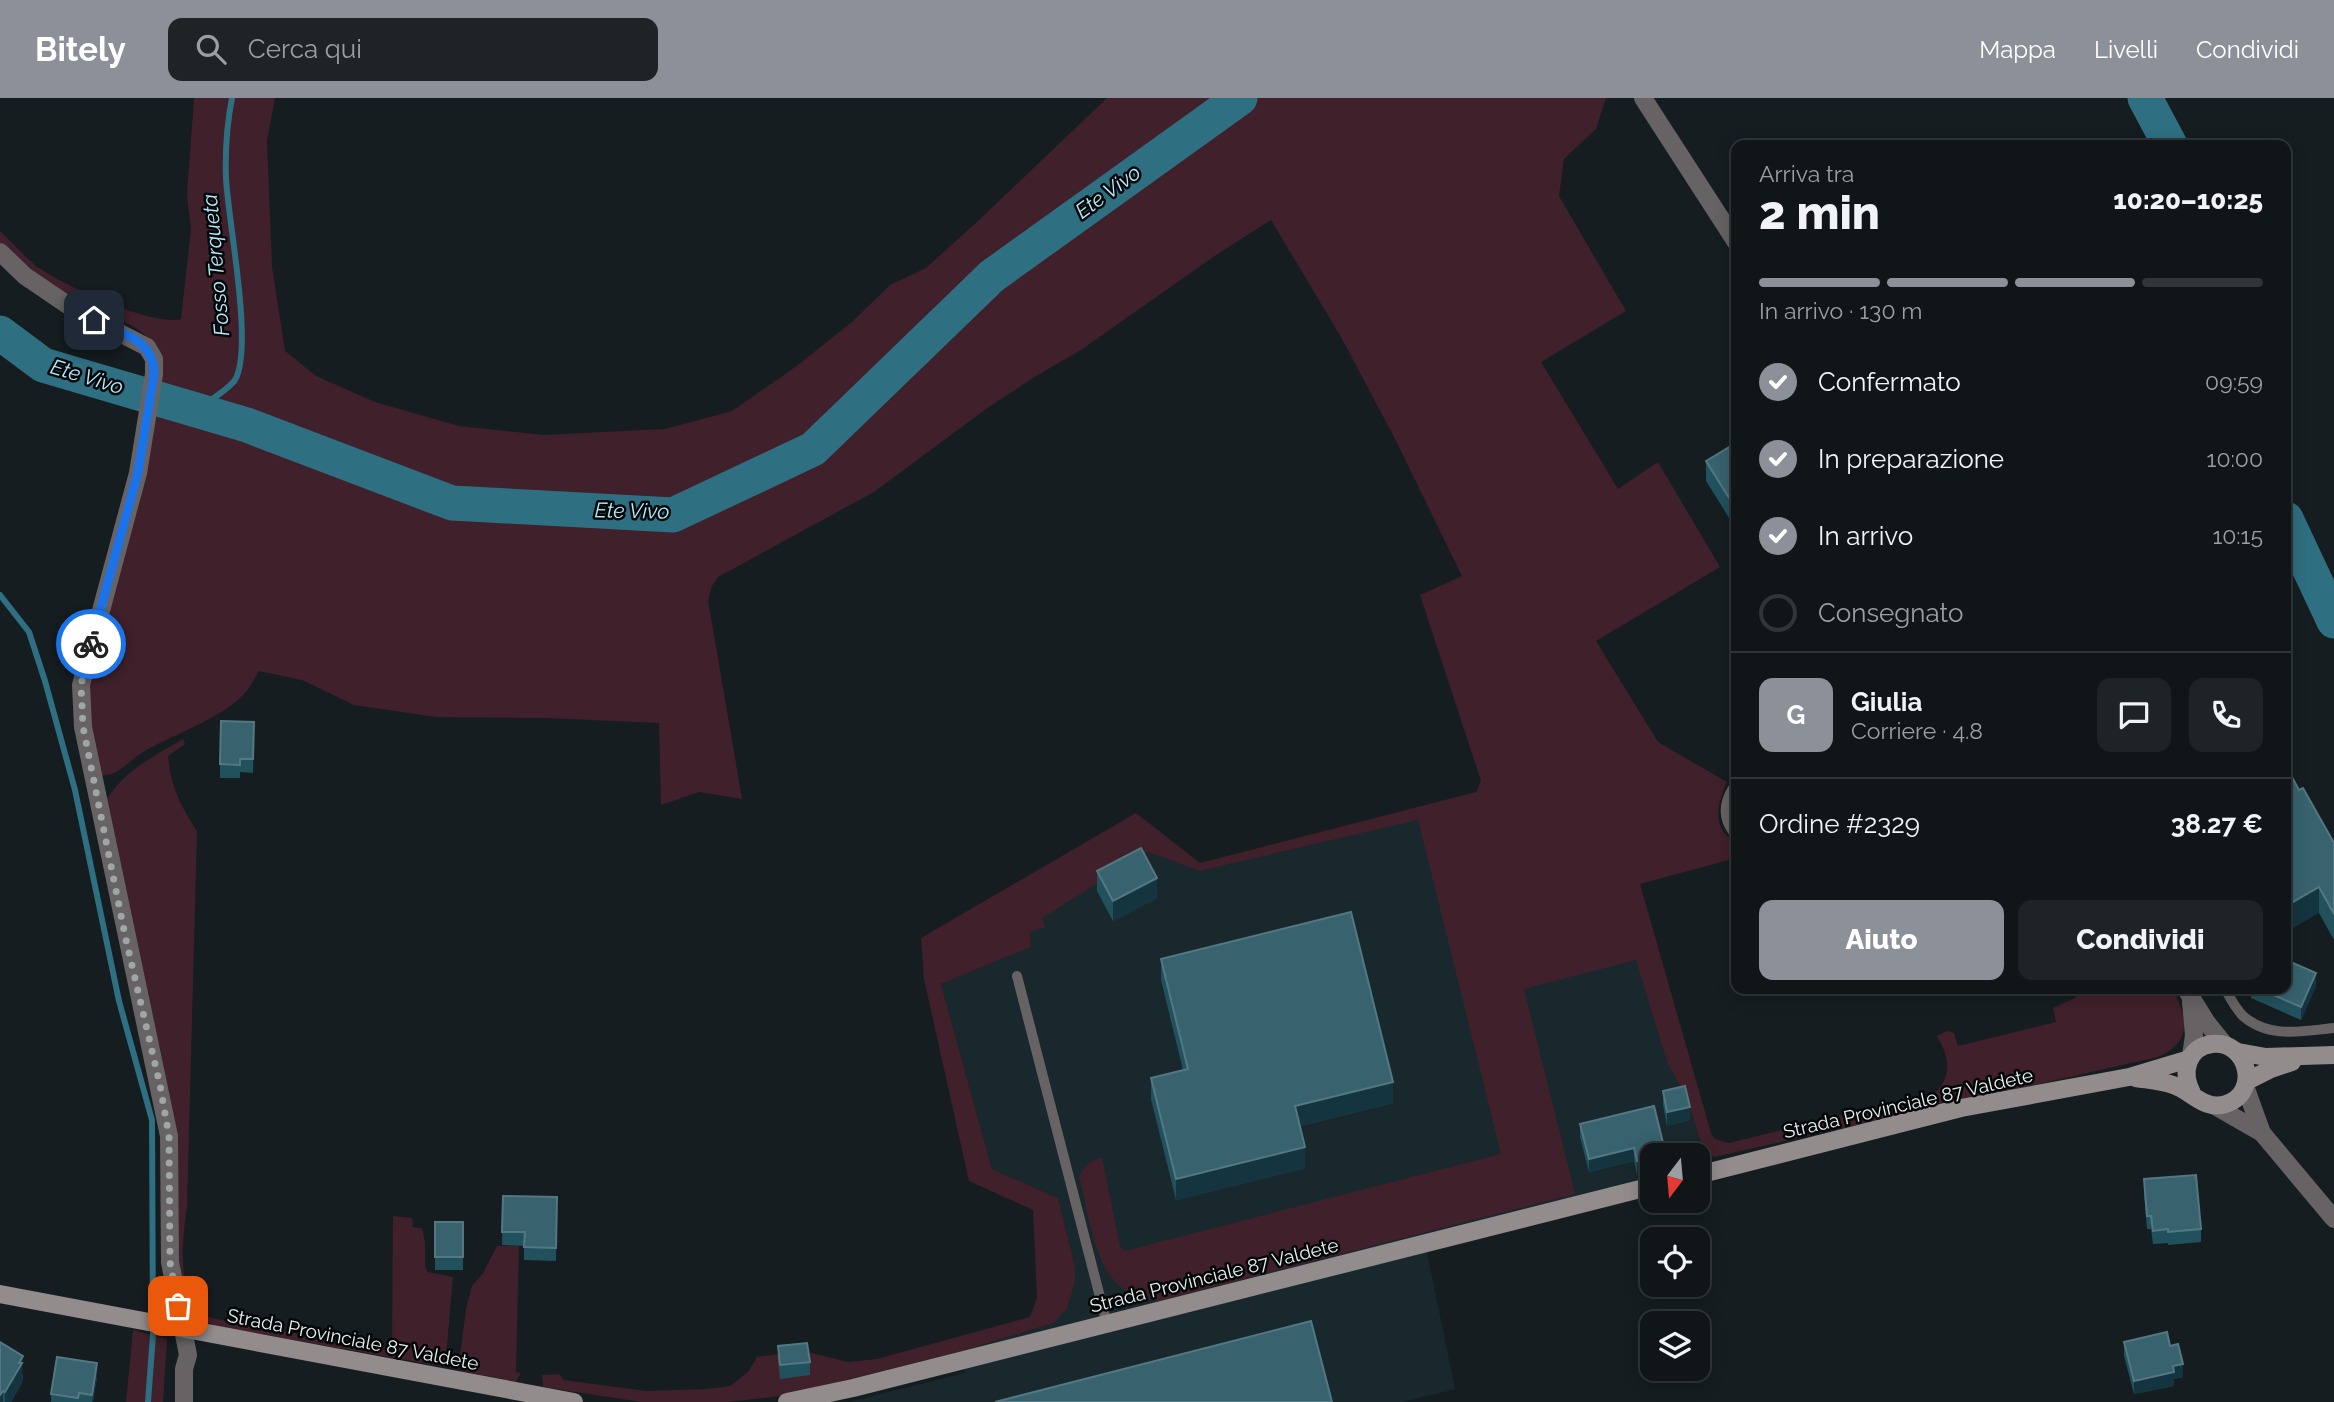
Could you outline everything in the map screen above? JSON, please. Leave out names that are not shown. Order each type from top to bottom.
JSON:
[{"type":"main road","points":[[2305,1058],[2271,1069],[2246,1084],[2233,1101],[2215,1106],[2206,1104],[2192,1093],[2185,1076],[2190,1057],[2206,1045],[2266,1057],[2305,1058],[2334,1055]]},
{"type":"main road","points":[[2231,1048],[2244,1061],[2248,1071],[2246,1084]]},
{"type":"main road","name":"Strada Provinciale 87 Valdete","points":[[1710,1172],[1961,1108],[2129,1077],[2190,1057]]},
{"type":"main road","name":"Strada Provinciale 87 Valdete","points":[[2129,1077],[2175,1085],[2192,1093]]},
{"type":"main road","name":"Strada Provinciale 87 Valdete","points":[[787,1402],[853,1388],[1640,1189]]},
{"type":"main road","name":"Strada Provinciale 87 Valdete","points":[[0,1294],[574,1402]]},
{"type":"street","points":[[1643,98],[1731,234]]},
{"type":"street","points":[[0,252],[24,276],[75,310],[147,348],[154,359],[154,374],[138,472],[81,685],[83,727],[169,1136],[170,1262],[174,1326],[188,1355],[184,1369],[184,1402]]},
{"type":"street","points":[[2190,1057],[2194,1020],[2192,994]]},
{"type":"street","points":[[2193,994],[2207,1023],[2231,1048]]},
{"type":"street","points":[[2246,1084],[2262,1133]]},
{"type":"street","points":[[2215,1106],[2262,1133],[2334,1220]]},
{"type":"lane","points":[[1017,976],[1107,1324]]},
{"type":"lane","points":[[2227,994],[2241,1014],[2270,1031],[2287,1033],[2334,1028]]},
{"type":"shaded area","points":[[194,98],[275,98],[267,141],[272,267],[285,351],[316,376],[375,402],[459,426],[543,435],[665,429],[732,411],[794,368],[853,321],[890,285],[926,268],[1107,98],[1606,98],[1596,129],[1564,159],[1559,196],[1626,311],[1541,362],[1618,489],[1658,462],[1720,567],[1596,641],[1658,742],[1727,782],[1718,816],[1723,830],[1731,839],[1731,859],[1640,884],[1711,1133],[1715,1139],[1729,1143],[1935,1093],[1947,1072],[1946,1058],[1937,1036],[1947,1031],[1954,1033],[1958,1046],[2056,1022],[2053,1008],[2079,994],[2175,994],[2184,1019],[2182,1036],[2169,1051],[2158,1057],[1714,1157],[1710,1154],[1710,1143],[1701,1143],[1686,1096],[1668,1065],[1636,960],[1524,989],[1575,1194],[1158,1301],[1134,1295],[1122,1288],[1104,1266],[1098,1252],[1079,1176],[1088,1164],[1102,1157],[1120,1246],[1125,1251],[1501,1154],[1418,820],[1200,871],[1148,852],[1042,918],[1045,927],[1030,932],[1031,947],[941,984],[992,1169],[1058,1198],[1075,1267],[1075,1281],[1067,1308],[1054,1323],[962,1351],[782,1396],[727,1402],[641,1402],[543,1387],[542,1375],[559,1374],[564,1380],[646,1391],[730,1386],[748,1372],[757,1357],[803,1351],[848,1362],[877,1359],[1030,1317],[1037,1298],[1033,1210],[969,1181],[924,979],[921,938],[1136,813],[1200,863],[1476,792],[1481,781],[1420,595],[1462,576],[1395,439],[1341,337],[1271,220],[1216,255],[1081,350],[986,409],[874,492],[718,577],[708,600],[742,799],[699,792],[661,805],[659,723],[436,717],[354,705],[302,680],[259,671],[244,694],[221,712],[140,754],[110,775],[98,774],[86,699],[156,347],[140,331],[74,298],[36,272],[0,243],[0,231],[35,265],[64,283],[106,302],[149,317],[167,320],[181,319],[191,229],[187,195]]},
{"type":"shaded area","points":[[183,739],[185,744],[168,756],[177,795],[197,831],[187,1207],[183,1251],[185,1280],[190,1293],[207,1317],[346,1343],[392,1348],[393,1216],[412,1218],[413,1227],[422,1228],[425,1267],[428,1272],[453,1277],[445,1367],[216,1326],[191,1311],[179,1271],[173,1126],[107,799],[131,772]]},
{"type":"shaded area","points":[[1479,805],[1637,960],[1668,1065],[1686,1096],[1701,1143],[1640,1143],[1640,1197],[1427,1252],[1455,1389],[1402,1402],[849,1402],[965,1373],[962,1351],[1054,1323],[1075,1281],[1075,1267],[1058,1198],[992,1169],[941,984],[1031,947],[1030,932],[1041,918],[1148,852],[1200,871]]},
{"type":"shaded area","points":[[1710,1159],[1723,1176],[1710,1180]]},
{"type":"shaded area","points":[[497,1246],[519,1246],[516,1372],[521,1373],[516,1382],[462,1371],[459,1364],[466,1309],[472,1286],[483,1273]]},
{"type":"shaded area","points":[[133,1330],[167,1339],[163,1402],[126,1402]]},
{"type":"building","points":[[1731,446],[1731,501],[1706,461]]},
{"type":"building","points":[[221,721],[254,722],[253,759],[240,759],[240,765],[220,764]]},
{"type":"building","points":[[2291,775],[2299,790],[2303,788],[2334,843],[2334,914],[2319,887],[2291,903]]},
{"type":"building","points":[[1141,848],[1157,878],[1113,901],[1097,871]]},
{"type":"building","points":[[1351,912],[1393,1082],[1295,1106],[1305,1147],[1176,1179],[1151,1078],[1188,1069],[1161,959]]},
{"type":"building","points":[[2291,962],[2316,973],[2301,1007],[2271,994],[2291,994]]},
{"type":"building","points":[[1685,1086],[1690,1107],[1667,1112],[1663,1091]]},
{"type":"building","points":[[1654,1106],[1663,1143],[1640,1143],[1640,1160],[1637,1161],[1634,1148],[1589,1159],[1580,1124]]},
{"type":"building","points":[[2196,1175],[2201,1229],[2153,1231],[2151,1216],[2147,1216],[2144,1179]]},
{"type":"building","points":[[503,1196],[557,1197],[556,1248],[524,1247],[525,1232],[502,1232]]},
{"type":"building","points":[[435,1222],[463,1222],[463,1257],[435,1257]]},
{"type":"building","points":[[1311,1321],[1332,1402],[995,1402]]},
{"type":"building","points":[[2167,1332],[2170,1346],[2178,1344],[2183,1364],[2173,1366],[2174,1372],[2134,1381],[2124,1342]]},
{"type":"building","points":[[0,1342],[23,1356],[19,1363],[22,1363],[5,1392],[0,1395]]},
{"type":"building","points":[[807,1343],[810,1362],[780,1365],[778,1346]]},
{"type":"building","points":[[57,1357],[97,1363],[92,1395],[79,1393],[78,1398],[51,1394]]},
{"type":"waterway","name":"Fosso Terqueta","points":[[197,410],[232,384],[240,364],[241,313],[226,178],[232,98]]},
{"type":"waterway","name":"Ete Vivo","points":[[0,333],[43,365],[247,425],[452,503],[673,515],[813,449],[992,276],[1240,98]]},
{"type":"waterway","name":"Ete Vivo","points":[[2145,98],[2167,140]]},
{"type":"waterway","name":"Ete Vivo","points":[[2291,530],[2334,621]]},
{"type":"waterway","points":[[0,595],[29,632],[45,681],[75,790],[119,1001],[152,1120],[153,1335],[148,1402]]},
{"type":"way so far","points":[[91,644],[81,685],[83,727],[169,1136],[170,1262],[178,1306]]},
{"type":"route","points":[[91,644],[138,472],[154,374],[154,359],[147,348],[94,320]]}]
